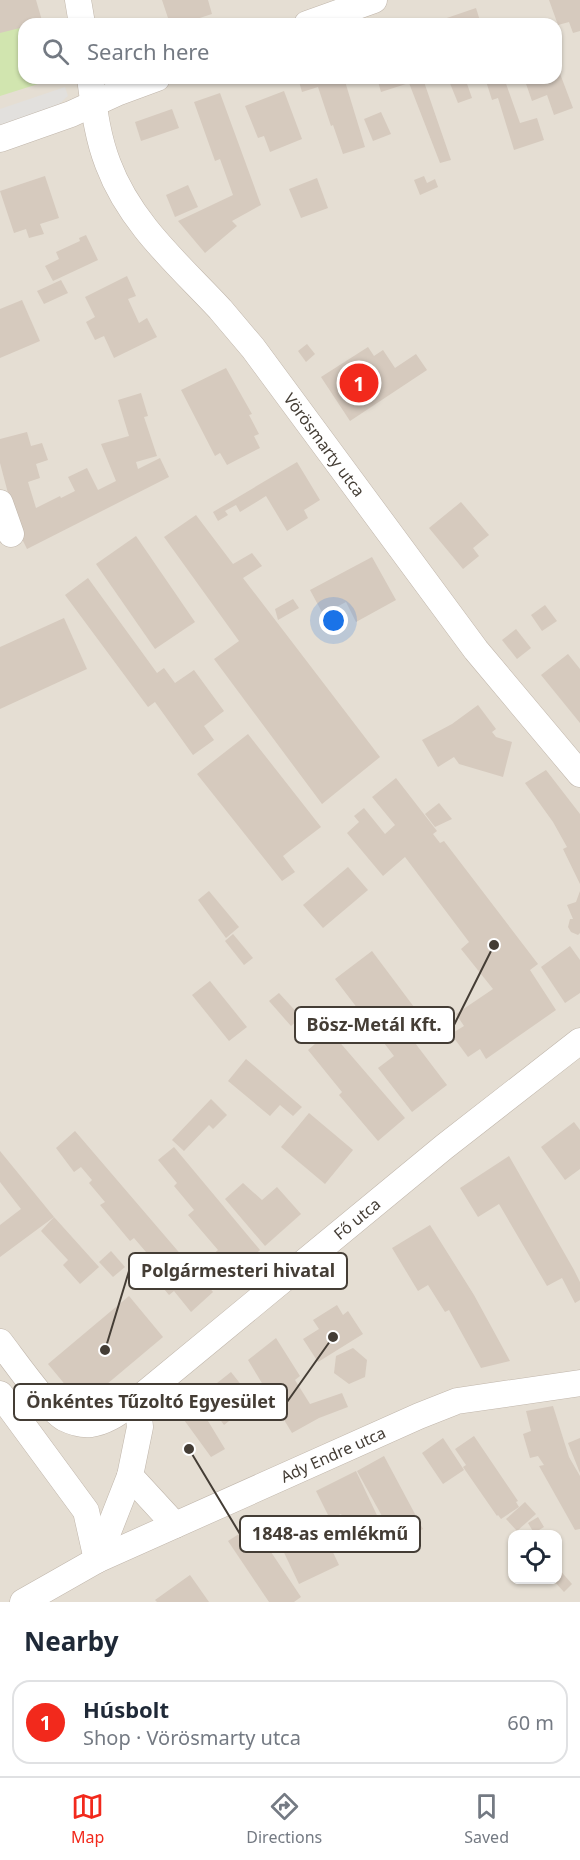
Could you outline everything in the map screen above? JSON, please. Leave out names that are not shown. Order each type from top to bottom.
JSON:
[{"type":"street","points":[[78,0],[81,18]]},
{"type":"street","points":[[324,18],[374,0]]},
{"type":"street","name":"Vörösmarty utca","points":[[91,84],[98,132],[108,163],[120,192],[140,222],[168,256],[253,348],[476,650],[580,774]]},
{"type":"street","points":[[0,139],[71,114],[142,84]]},
{"type":"street","points":[[0,503],[11,534]]},
{"type":"street","name":"Fő utca","points":[[0,1342],[62,1417],[77,1423],[91,1424],[110,1418],[137,1400],[444,1148],[580,1041]]},
{"type":"street","name":"Ady Endre utca","points":[[23,1602],[97,1560],[457,1401],[580,1383]]},
{"type":"street","points":[[0,1394],[86,1511],[97,1560]]},
{"type":"street","points":[[97,1560],[130,1476],[140,1427],[137,1400]]},
{"type":"street","points":[[130,1476],[175,1525]]},
{"type":"shaded area","points":[[0,0],[580,0],[580,1602],[0,1602]]},
{"type":"shaded area","points":[[65,87],[68,96],[56,107],[0,128],[0,109]]},
{"type":"green space","points":[[0,0],[18,18],[18,84],[38,84],[0,96]]},
{"type":"building","points":[[0,0],[36,0],[41,18],[18,18],[18,28],[0,33]]},
{"type":"building","points":[[162,0],[208,0],[212,14],[200,18],[168,18]]},
{"type":"building","points":[[549,0],[580,0],[580,31],[573,33],[569,22],[562,24],[562,18],[555,18]]},
{"type":"building","points":[[476,8],[479,18],[447,18]]},
{"type":"building","points":[[562,79],[573,108],[554,115],[547,95],[532,101],[526,84],[562,84]]},
{"type":"building","points":[[300,84],[346,84],[365,147],[343,154],[318,87],[302,92]]},
{"type":"building","points":[[379,84],[406,84],[381,92]]},
{"type":"building","points":[[409,84],[425,84],[451,160],[440,163]]},
{"type":"building","points":[[450,84],[467,84],[472,98],[458,103]]},
{"type":"building","points":[[487,84],[506,84],[520,123],[537,118],[544,140],[514,150],[498,98],[492,100]]},
{"type":"building","points":[[284,91],[302,139],[270,152],[264,136],[258,138],[245,106]]},
{"type":"building","points":[[220,93],[261,205],[232,221],[237,226],[205,253],[178,221],[233,195],[220,159],[215,161],[194,102]]},
{"type":"building","points":[[172,109],[179,128],[141,141],[135,122]]},
{"type":"building","points":[[381,112],[391,134],[373,141],[364,119]]},
{"type":"building","points":[[45,176],[59,218],[40,224],[44,234],[29,238],[26,229],[14,233],[0,191]]},
{"type":"building","points":[[424,176],[427,183],[435,179],[438,187],[420,195],[414,180]]},
{"type":"building","points":[[317,178],[328,208],[301,218],[289,189]]},
{"type":"building","points":[[188,185],[198,207],[175,217],[166,195]]},
{"type":"building","points":[[86,235],[98,260],[53,281],[45,266],[59,259],[56,252],[80,241],[79,238]]},
{"type":"building","points":[[127,276],[136,296],[128,299],[139,323],[147,318],[157,337],[114,358],[104,336],[95,340],[86,322],[95,317],[85,297]]},
{"type":"building","points":[[61,280],[68,293],[44,304],[37,291]]},
{"type":"building","points":[[22,300],[40,341],[0,358],[0,309]]},
{"type":"building","points":[[307,344],[315,354],[306,362],[298,351]]},
{"type":"building","points":[[368,347],[374,356],[383,350],[395,368],[416,354],[427,370],[350,421],[321,377]]},
{"type":"building","points":[[226,368],[252,414],[249,415],[259,434],[254,436],[260,448],[227,465],[220,453],[215,456],[181,390]]},
{"type":"building","points":[[141,393],[148,416],[144,417],[157,456],[136,462],[138,469],[160,458],[169,477],[27,549],[18,531],[0,463],[0,439],[27,432],[31,446],[42,443],[48,460],[36,464],[40,478],[28,482],[36,508],[75,491],[68,477],[87,468],[98,490],[116,481],[101,444],[129,436],[118,400]]},
{"type":"building","points":[[297,462],[320,500],[304,510],[308,518],[287,531],[266,496],[240,512],[236,505],[225,511],[228,515],[218,521],[213,512]]},
{"type":"building","points":[[461,502],[489,535],[473,548],[479,556],[463,569],[429,528]]},
{"type":"building","points":[[196,515],[233,564],[252,553],[262,566],[243,578],[380,757],[322,804],[214,659],[239,641],[164,537]]},
{"type":"building","points":[[136,536],[195,622],[155,649],[96,564]]},
{"type":"building","points":[[372,557],[396,600],[356,622],[346,602],[323,614],[310,590]]},
{"type":"building","points":[[88,578],[157,673],[164,668],[175,683],[194,670],[224,711],[204,726],[214,740],[193,755],[155,702],[148,707],[65,595]]},
{"type":"building","points":[[293,599],[299,608],[278,620],[275,609]]},
{"type":"building","points":[[545,605],[557,621],[542,631],[531,615]]},
{"type":"building","points":[[64,618],[87,669],[0,709],[0,647]]},
{"type":"building","points":[[516,629],[531,648],[517,659],[502,640]]},
{"type":"building","points":[[568,654],[580,669],[580,723],[541,675]]},
{"type":"building","points":[[478,705],[496,729],[492,732],[496,737],[512,742],[503,777],[459,764],[454,757],[438,767],[422,740],[452,724]]},
{"type":"building","points":[[248,734],[321,827],[283,856],[295,872],[282,881],[197,774]]},
{"type":"building","points":[[546,770],[580,814],[580,884],[563,849],[567,847],[553,822],[525,783]]},
{"type":"building","points":[[396,778],[437,831],[433,834],[440,843],[444,841],[538,964],[530,970],[556,1010],[486,1059],[480,1049],[468,1057],[451,1034],[464,1026],[456,1014],[493,989],[461,949],[469,942],[405,857],[383,876],[347,833],[359,822],[354,816],[364,808],[385,834],[395,825],[372,797]]},
{"type":"building","points":[[439,803],[452,819],[435,827],[425,814]]},
{"type":"building","points":[[348,867],[368,890],[323,928],[303,905]]},
{"type":"building","points":[[209,891],[239,927],[226,938],[198,900]]},
{"type":"building","points":[[580,891],[580,933],[578,935],[571,932],[568,927],[570,919],[573,919],[567,905],[576,902]]},
{"type":"building","points":[[233,934],[253,958],[244,965],[225,941]]},
{"type":"building","points":[[570,946],[580,960],[580,993],[565,1003],[541,967]]},
{"type":"building","points":[[372,951],[420,1015],[425,1029],[412,1039],[447,1085],[412,1112],[378,1068],[394,1056],[335,979]]},
{"type":"building","points":[[210,981],[247,1027],[229,1041],[192,995]]},
{"type":"building","points":[[279,993],[301,1017],[291,1026],[269,1001]]},
{"type":"building","points":[[330,1031],[405,1118],[378,1141],[339,1095],[342,1092],[308,1050]]},
{"type":"building","points":[[246,1059],[302,1107],[293,1116],[280,1105],[270,1116],[228,1081]]},
{"type":"building","points":[[211,1099],[227,1115],[213,1129],[209,1125],[184,1151],[172,1140]]},
{"type":"building","points":[[309,1113],[353,1150],[325,1184],[281,1147]]},
{"type":"building","points":[[574,1122],[580,1130],[580,1169],[565,1180],[541,1147]]},
{"type":"building","points":[[75,1131],[213,1292],[191,1312],[174,1291],[169,1295],[141,1261],[146,1252],[134,1238],[130,1241],[100,1205],[105,1202],[89,1183],[92,1180],[81,1167],[74,1172],[56,1148]]},
{"type":"building","points":[[174,1147],[260,1250],[226,1281],[208,1259],[218,1250],[188,1215],[194,1210],[174,1186],[177,1183],[158,1160]]},
{"type":"building","points":[[0,1151],[54,1217],[0,1257],[0,1225],[21,1209],[0,1182]]},
{"type":"building","points":[[509,1156],[580,1282],[580,1300],[575,1303],[562,1278],[547,1286],[499,1204],[478,1217],[460,1188]]},
{"type":"building","points":[[243,1183],[262,1200],[277,1187],[301,1214],[265,1246],[225,1199]]},
{"type":"building","points":[[54,1217],[99,1267],[80,1284],[63,1265],[68,1260],[41,1231]]},
{"type":"building","points":[[430,1225],[474,1295],[510,1361],[481,1368],[449,1310],[445,1312],[428,1285],[418,1291],[392,1248]]},
{"type":"building","points":[[111,1251],[125,1267],[113,1277],[99,1262]]},
{"type":"building","points":[[129,1296],[163,1337],[82,1405],[48,1364]]},
{"type":"building","points":[[337,1305],[343,1315],[348,1311],[363,1334],[318,1362],[303,1339],[319,1329],[313,1320]]},
{"type":"building","points":[[276,1338],[300,1376],[295,1380],[310,1404],[342,1393],[348,1407],[319,1418],[292,1433],[248,1360]]},
{"type":"building","points":[[353,1348],[367,1360],[365,1377],[349,1384],[334,1373],[336,1356]]},
{"type":"building","points":[[231,1372],[246,1391],[231,1403],[239,1413],[224,1425],[216,1414],[208,1421],[225,1449],[211,1457],[179,1413]]},
{"type":"building","points":[[553,1406],[569,1457],[580,1476],[580,1529],[575,1530],[539,1466],[544,1465],[538,1456],[530,1458],[523,1434],[531,1431],[526,1411]]},
{"type":"building","points":[[474,1436],[518,1501],[516,1502],[519,1507],[501,1519],[463,1467],[466,1465],[455,1449]]},
{"type":"building","points":[[443,1438],[464,1470],[443,1484],[422,1453]]},
{"type":"building","points":[[580,1438],[580,1473],[568,1443]]},
{"type":"building","points":[[384,1456],[423,1529],[397,1543],[357,1471]]},
{"type":"building","points":[[356,1471],[383,1528],[354,1542],[341,1514],[330,1519],[316,1491]]},
{"type":"building","points":[[525,1502],[536,1514],[518,1530],[506,1519]]},
{"type":"building","points":[[538,1517],[544,1527],[532,1530],[528,1523]]},
{"type":"building","points":[[318,1521],[339,1565],[299,1584],[278,1540]]},
{"type":"building","points":[[253,1525],[301,1597],[294,1602],[269,1602],[228,1541]]},
{"type":"building","points":[[562,1573],[572,1584],[564,1592],[557,1584],[562,1584]]},
{"type":"building","points":[[190,1575],[209,1602],[157,1602],[155,1600]]},
{"type":"place","name":"Húsbolt","points":[[359,383]]},
{"type":"place","name":"Bösz-Metál Kft.","points":[[494,945]]},
{"type":"place","name":"Önkéntes Tűzoltó Egyesület","points":[[333,1337]]},
{"type":"place","name":"Polgármesteri hivatal","points":[[105,1350]]},
{"type":"place","name":"1848-as emlékmű","points":[[189,1449]]}]
